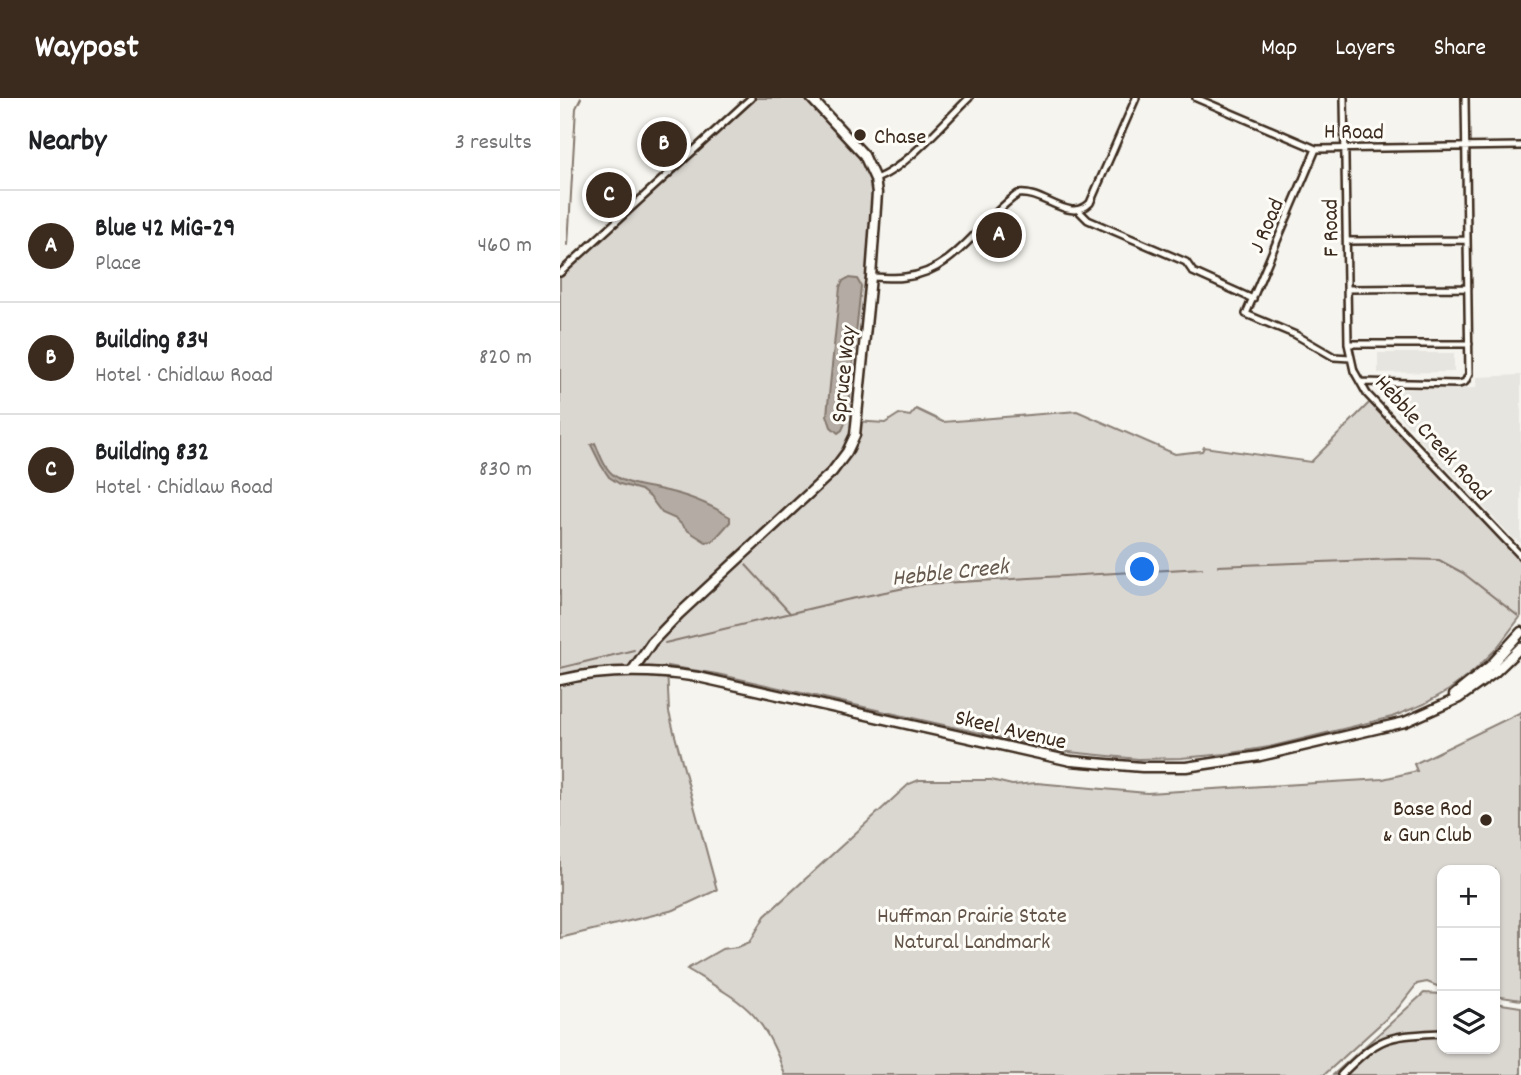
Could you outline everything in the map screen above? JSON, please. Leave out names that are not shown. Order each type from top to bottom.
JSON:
[{"type":"street","points":[[560,273],[751,98]]},
{"type":"street","name":"Spruce Way","points":[[632,671],[652,642],[672,621],[832,472],[847,452],[855,435],[877,193],[875,179],[864,155],[811,98]]},
{"type":"street","points":[[875,179],[891,172],[903,162],[969,98]]},
{"type":"street","points":[[871,277],[904,278],[931,270],[959,251],[1018,194],[1030,194],[1071,211],[1079,211],[1090,203],[1136,98]]},
{"type":"street","name":"H Road","points":[[1196,98],[1316,149],[1521,146]]},
{"type":"street","name":"F Road","points":[[1344,98],[1350,358]]},
{"type":"street","points":[[1360,382],[1459,384],[1465,382],[1469,374],[1465,98]]},
{"type":"street","name":"J Road","points":[[1316,149],[1246,314],[1296,335],[1334,357],[1350,358]]},
{"type":"street","points":[[1079,211],[1088,220],[1186,262],[1193,272],[1253,299]]},
{"type":"street","points":[[1347,241],[1466,240]]},
{"type":"street","points":[[1348,289],[1468,288]]},
{"type":"street","points":[[1348,344],[1469,344]]},
{"type":"street","name":"Hebble Creek Road","points":[[1350,358],[1367,394],[1521,556]]},
{"type":"street","name":"Skeel Avenue","points":[[1451,701],[1455,694],[1491,665],[1521,632]]},
{"type":"street","name":"Skeel Avenue","points":[[560,680],[609,672],[666,672],[725,682],[1072,761],[1142,767],[1224,763],[1405,722],[1451,701],[1479,684],[1521,647]]},
{"type":"street","points":[[1340,1075],[1369,1049],[1391,1037],[1437,1033]]},
{"type":"shaded area","points":[[848,278],[857,279],[861,286],[847,419],[838,433],[831,427],[827,415],[840,287]]},
{"type":"shaded area","points":[[1378,353],[1454,353],[1454,372],[1378,373]]},
{"type":"shaded area","points":[[1521,375],[1521,543],[1514,539],[1416,436],[1420,436],[1420,432],[1414,427],[1408,427],[1401,419],[1396,409],[1395,389],[1476,388],[1477,377]]},
{"type":"shaded area","points":[[595,443],[608,469],[620,479],[668,491],[713,507],[730,517],[730,522],[713,541],[706,542],[676,519],[662,513],[641,490],[620,484],[609,477],[591,445]]},
{"type":"green space","points":[[757,98],[806,98],[858,152],[871,179],[873,214],[854,421],[885,423],[899,414],[910,416],[916,409],[943,422],[1077,411],[1175,454],[1202,451],[1204,447],[1311,462],[1370,402],[1521,561],[1521,616],[1496,649],[1474,671],[1424,704],[1392,717],[1269,747],[1181,758],[1138,759],[1059,751],[717,674],[667,666],[669,712],[717,890],[674,910],[560,938],[560,275]]},
{"type":"green space","name":"Huffman Prairie State Natural Landmark","points":[[1521,712],[1521,1000],[1500,997],[1500,865],[1437,865],[1437,986],[1427,982],[1417,984],[1398,1008],[1324,1075],[785,1075],[768,1036],[749,1010],[687,969],[722,949],[750,942],[765,916],[909,784],[919,780],[991,780],[1012,785],[1037,783],[1147,793],[1383,779],[1417,771],[1414,764]]},
{"type":"green space","points":[[1424,993],[1437,994],[1437,1054],[1500,1054],[1500,1004],[1521,1007],[1521,1075],[1333,1075]]},
{"type":"waterway","points":[[568,245],[576,108],[581,98]]},
{"type":"waterway","name":"Hebble Creek","points":[[1218,566],[1439,560],[1463,573],[1518,616]]},
{"type":"waterway","points":[[746,565],[790,613]]},
{"type":"waterway","name":"Hebble Creek","points":[[665,643],[924,584],[1202,568]]},
{"type":"waterway","name":"Hebble Creek","points":[[560,668],[634,650]]},
{"type":"place","name":"Chase","points":[[860,135]]},
{"type":"place","name":"Building 834","points":[[664,144]]},
{"type":"place","name":"Building 832","points":[[609,195]]},
{"type":"place","name":"Blue 42 MiG-29","points":[[999,235]]},
{"type":"place","name":"Base Rod & Gun Club","points":[[1486,820]]}]
